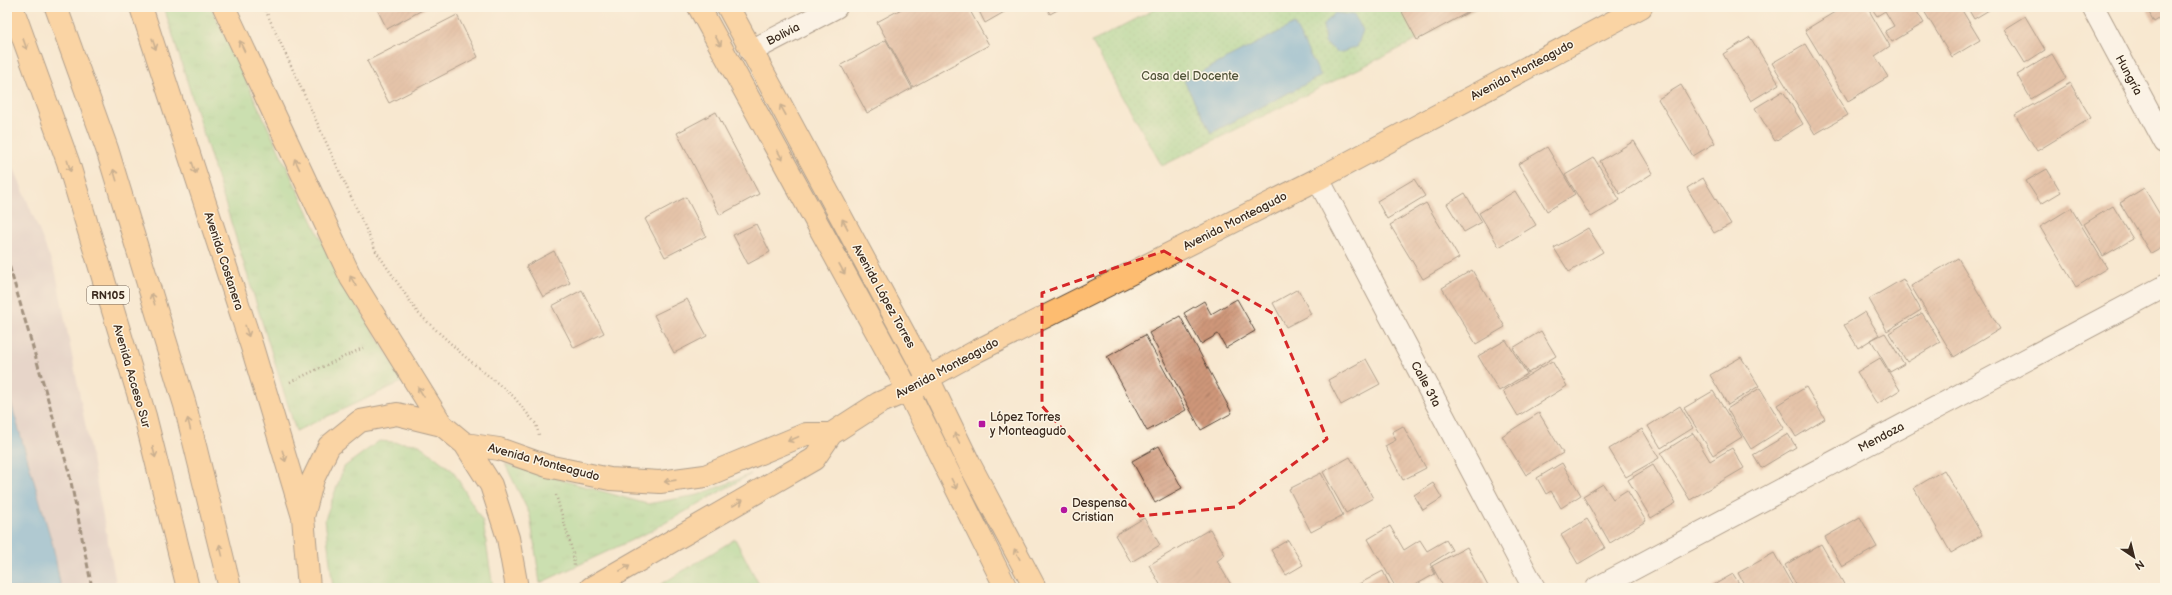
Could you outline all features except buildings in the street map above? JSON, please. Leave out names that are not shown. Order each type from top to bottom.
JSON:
[{"type":"main road","name":"Avenida Acceso Sur","points":[[12,7],[68,162],[145,416],[188,588]]},
{"type":"main road","points":[[56,7],[107,149],[180,390],[230,588]]},
{"type":"main road","name":"Avenida Costanera","points":[[141,7],[252,347],[264,393],[303,517],[309,588]]},
{"type":"main road","name":"Avenida Costanera","points":[[224,7],[351,278],[442,425],[465,444],[491,485],[508,538],[517,588]]},
{"type":"main road","name":"Avenida López Torres","points":[[699,7],[908,390],[1006,588]]},
{"type":"main road","name":"Avenida López Torres","points":[[728,7],[928,378],[969,463],[1035,588]]},
{"type":"main road","name":"Avenida Monteagudo","points":[[591,588],[814,459],[831,434],[879,403],[919,386],[928,378],[977,351],[1318,180],[1630,10]]},
{"type":"main road","name":"Avenida Costanera","points":[[303,517],[313,479],[329,446],[360,422],[397,414],[442,425]]},
{"type":"main road","name":"Avenida Monteagudo","points":[[465,444],[499,449],[547,466],[610,479],[660,482],[705,476],[806,434],[831,434]]},
{"type":"street","name":"Bolivia","points":[[751,51],[836,7]]},
{"type":"street","name":"Hungría","points":[[2093,7],[2165,142]]},
{"type":"street","name":"Calle 31a","points":[[1318,180],[1534,588]]},
{"type":"street","name":"Mendoza","points":[[1597,588],[2165,286]]},
{"type":"path","points":[[264,7],[376,251],[418,313],[463,356],[513,396],[536,424],[547,466],[563,515],[575,567]]},
{"type":"path","points":[[264,393],[388,337]]},
{"type":"highlighted area","points":[[1164,251],[1274,314],[1327,439],[1235,507],[1140,516],[1042,406],[1042,293]]},
{"type":"shaded area","points":[[7,150],[56,273],[117,588],[61,588],[53,546],[7,389]]},
{"type":"green space","points":[[164,7],[211,7],[337,273],[404,381],[296,431]]},
{"type":"green space","name":"Casa del Docente","points":[[1159,7],[1478,7],[1417,40],[1162,166],[1092,42]]},
{"type":"green space","points":[[379,441],[418,444],[453,471],[483,522],[493,588],[333,588],[325,519],[344,467]]},
{"type":"green space","points":[[505,464],[647,504],[698,495],[751,474],[651,531],[540,583],[530,515]]},
{"type":"green space","points":[[735,539],[761,588],[655,588]]},
{"type":"water","points":[[1335,13],[1354,15],[1363,30],[1357,47],[1339,53],[1325,43],[1323,25]]},
{"type":"water","points":[[1294,24],[1321,76],[1211,133],[1184,81]]},
{"type":"water","points":[[7,389],[53,546],[61,588],[7,588]]},
{"type":"railway","points":[[7,258],[69,472],[92,588]]},
{"type":"place","name":"López Torres y Monteagudo","points":[[982,424]]},
{"type":"place","name":"Despensa Cristian","points":[[1064,510]]}]
